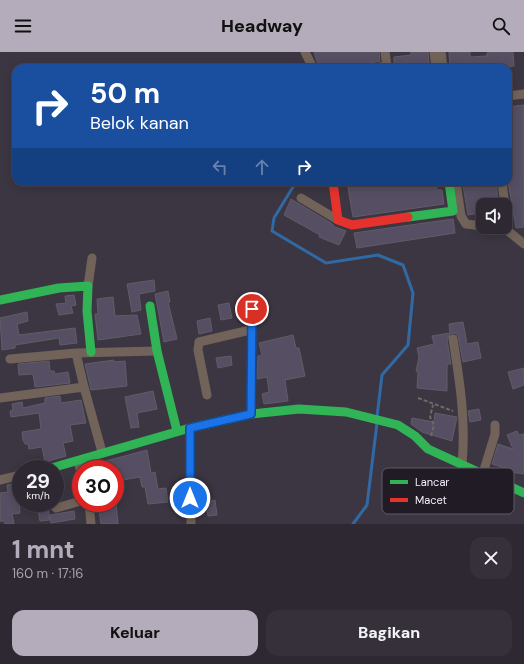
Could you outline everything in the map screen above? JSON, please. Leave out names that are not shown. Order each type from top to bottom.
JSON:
[{"type":"street","points":[[305,52],[311,64]]},
{"type":"street","points":[[384,52],[387,64]]},
{"type":"street","points":[[434,52],[436,64]]},
{"type":"street","points":[[441,52],[442,64]]},
{"type":"street","points":[[516,95],[524,87]]},
{"type":"street","points":[[334,186],[338,220]]},
{"type":"street","points":[[301,198],[338,220],[352,225],[453,211],[450,186]]},
{"type":"street","points":[[456,186],[460,216],[466,224],[476,225]]},
{"type":"street","points":[[502,186],[504,198]]},
{"type":"street","points":[[512,234],[524,244]]},
{"type":"street","points":[[91,352],[87,311],[88,286],[92,258]]},
{"type":"street","points":[[0,300],[59,288],[88,286]]},
{"type":"street","points":[[150,306],[157,351],[177,431]]},
{"type":"street","points":[[251,414],[250,330],[252,309]]},
{"type":"street","points":[[207,395],[198,350],[199,342],[250,330]]},
{"type":"street","points":[[453,339],[465,433],[462,465]]},
{"type":"street","points":[[10,359],[91,352],[157,351]]},
{"type":"street","points":[[76,353],[101,449]]},
{"type":"street","points":[[0,398],[84,387]]},
{"type":"street","points":[[80,460],[101,449],[177,431],[251,414],[299,409],[346,412],[398,425],[414,436],[428,449],[470,468]]},
{"type":"street","points":[[485,468],[495,434],[495,425]]},
{"type":"street","points":[[190,428],[190,524]]},
{"type":"street","points":[[0,480],[12,477]]},
{"type":"street","points":[[514,488],[524,493]]},
{"type":"street","points":[[89,512],[91,524]]},
{"type":"path","points":[[418,398],[433,405],[463,414]]},
{"type":"path","points":[[428,449],[434,425],[430,417],[433,405]]},
{"type":"building","points":[[314,52],[379,52],[380,61],[365,64],[318,64]]},
{"type":"building","points":[[411,52],[428,52],[429,63],[394,64],[394,57],[411,55]]},
{"type":"building","points":[[449,52],[470,52],[470,57],[487,56],[487,53],[513,52],[514,66],[512,66],[512,64],[450,64]]},
{"type":"building","points":[[524,105],[524,227],[516,228],[509,186],[512,186],[512,106]]},
{"type":"building","points":[[348,186],[436,186],[437,190],[442,190],[444,204],[353,217]]},
{"type":"building","points":[[463,186],[496,186],[498,198],[476,198],[476,214],[468,215]]},
{"type":"building","points":[[291,199],[331,223],[335,227],[346,231],[339,245],[319,237],[320,235],[284,215]]},
{"type":"building","points":[[453,219],[455,233],[357,248],[354,233]]},
{"type":"building","points":[[154,280],[155,291],[139,294],[141,310],[132,312],[127,284]]},
{"type":"building","points":[[168,291],[170,302],[168,302],[177,339],[164,342],[155,294]]},
{"type":"building","points":[[74,295],[76,305],[71,306],[73,313],[59,315],[56,304],[66,303],[65,296]]},
{"type":"building","points":[[113,297],[115,316],[137,315],[141,334],[98,340],[95,314],[98,314],[97,299]]},
{"type":"building","points":[[229,303],[232,318],[221,320],[218,305]]},
{"type":"building","points":[[27,312],[28,321],[17,324],[19,335],[75,328],[77,343],[60,345],[59,338],[15,345],[15,348],[2,350],[0,318]]},
{"type":"building","points":[[210,318],[212,331],[199,334],[197,321]]},
{"type":"building","points":[[463,322],[467,344],[478,342],[481,358],[463,362],[458,336],[455,333],[450,334],[447,340],[451,364],[447,364],[447,391],[417,388],[418,372],[416,371],[419,357],[417,348],[434,344],[432,336],[450,333],[449,324]]},
{"type":"building","points":[[293,335],[296,348],[299,348],[305,376],[285,380],[288,401],[264,404],[262,394],[269,392],[267,377],[257,379],[258,356],[262,355],[259,343]]},
{"type":"building","points":[[231,356],[232,365],[218,368],[216,358]]},
{"type":"building","points":[[114,360],[114,362],[125,361],[127,386],[91,390],[85,364]]},
{"type":"building","points":[[49,361],[50,371],[54,371],[55,374],[68,372],[70,383],[35,387],[33,374],[19,375],[18,364]]},
{"type":"building","points":[[524,368],[524,385],[513,389],[508,372]]},
{"type":"building","points":[[153,391],[157,409],[137,413],[139,427],[131,428],[125,397]]},
{"type":"building","points":[[60,396],[61,403],[81,400],[86,423],[70,425],[73,441],[63,443],[66,456],[52,460],[45,460],[42,447],[29,449],[28,444],[25,444],[23,440],[22,432],[41,429],[39,413],[11,417],[10,411],[13,410],[12,404],[22,402],[23,408],[45,403],[45,398]]},
{"type":"building","points":[[479,409],[481,420],[470,422],[468,411]]},
{"type":"building","points":[[435,413],[457,417],[452,441],[422,432],[411,424],[412,418],[434,422]]},
{"type":"building","points":[[517,431],[519,435],[524,434],[524,474],[514,473],[514,468],[505,468],[492,464],[498,444],[513,449],[507,435]]},
{"type":"building","points":[[147,450],[151,473],[155,472],[158,489],[166,488],[168,502],[148,504],[145,487],[142,487],[140,477],[124,480],[124,460],[110,460]]},
{"type":"building","points":[[12,484],[12,512],[20,512],[12,514],[14,524],[5,524],[4,521],[0,521],[0,493],[8,492],[7,485]]},
{"type":"building","points":[[215,500],[217,515],[208,516],[205,502]]},
{"type":"building","points":[[72,511],[74,512],[75,519],[51,523],[50,515]]},
{"type":"building","points":[[38,512],[49,512],[50,520],[40,521]]},
{"type":"building","points":[[99,512],[117,512],[118,524],[101,524]]},
{"type":"waterway","points":[[294,186],[274,218],[272,231],[326,263],[378,255],[403,265],[413,293],[408,345],[382,375],[377,417]]},
{"type":"waterway","points":[[353,524],[367,505],[377,423]]},
{"type":"traffic: fast","points":[[408,217],[453,211],[450,186]]},
{"type":"traffic: fast","points":[[0,300],[59,288],[88,286],[87,311],[91,352]]},
{"type":"traffic: fast","points":[[150,306],[157,351],[177,431]]},
{"type":"traffic: fast","points":[[64,464],[190,428],[251,414],[299,409],[346,412],[398,425],[415,436],[428,449],[469,468]]},
{"type":"traffic: fast","points":[[514,488],[524,493]]},
{"type":"traffic: jam","points":[[334,186],[338,220],[352,225],[408,217]]},
{"type":"route","points":[[190,498],[190,428],[251,414],[250,330],[252,309]]}]
